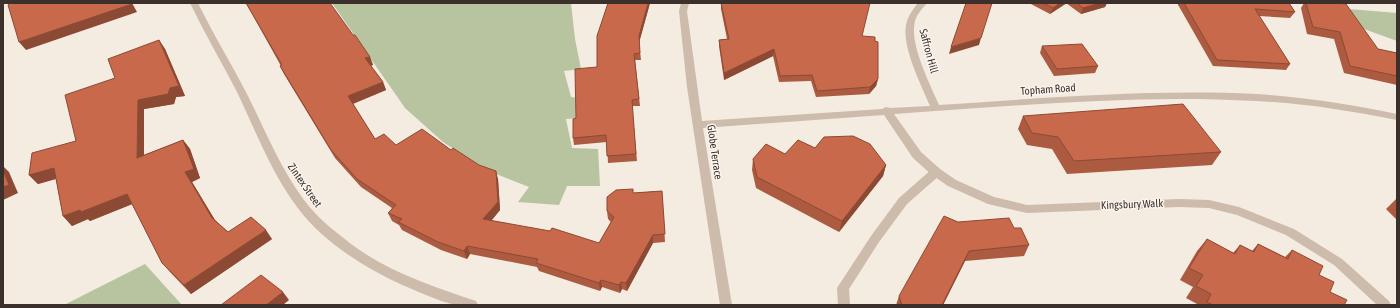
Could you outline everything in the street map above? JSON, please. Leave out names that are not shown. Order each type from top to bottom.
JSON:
[{"type":"street","name":"Zintex Street","points":[[194,3],[241,94],[270,156],[300,204],[345,247],[384,271],[429,291],[472,305]]},
{"type":"street","name":"Globe Terrace","points":[[685,3],[683,11],[726,305]]},
{"type":"street","name":"Saffron Hill","points":[[923,3],[915,12],[910,29],[916,58],[935,108]]},
{"type":"street","name":"Topham Road","points":[[699,125],[886,110],[1116,96],[1210,96],[1297,101],[1344,106],[1397,117]]},
{"type":"street","name":"Kingsbury Walk","points":[[886,110],[917,155],[936,172],[952,183],[992,201],[1012,207],[1027,209],[1179,202],[1209,204],[1239,211],[1290,232],[1318,249],[1338,262],[1385,305]]},
{"type":"street","points":[[844,305],[843,288],[875,239],[903,201],[936,172]]},
{"type":"green space","points":[[332,3],[571,3],[575,39],[581,69],[564,71],[571,97],[580,98],[580,118],[566,119],[572,148],[598,149],[600,186],[567,186],[559,205],[518,202],[529,187],[486,170],[443,142],[405,108]]},
{"type":"green space","points":[[1349,9],[1397,13],[1397,41],[1353,25]]},
{"type":"green space","points":[[145,264],[182,305],[64,305]]},
{"type":"building","points":[[10,3],[132,4],[19,42],[8,5]]},
{"type":"building","points":[[246,3],[330,3],[370,57],[365,58],[383,82],[348,96],[375,139],[384,134],[396,145],[422,129],[451,150],[453,148],[479,165],[496,171],[498,202],[483,219],[550,231],[552,228],[599,243],[614,217],[607,211],[607,197],[616,190],[633,189],[633,193],[662,191],[665,234],[653,235],[626,283],[621,282],[619,285],[601,280],[599,283],[536,263],[538,259],[467,246],[464,251],[438,242],[398,222],[402,219],[388,213],[396,205],[357,179],[331,150],[280,66],[282,65]]},
{"type":"building","points":[[608,3],[648,3],[639,36],[640,53],[634,54],[639,99],[632,100],[636,154],[607,156],[606,135],[573,138],[573,119],[576,118],[575,69],[597,67],[597,36]]},
{"type":"building","points":[[721,3],[870,3],[862,36],[875,37],[875,41],[878,42],[878,79],[870,87],[817,91],[812,75],[780,76],[774,49],[724,73],[719,40],[729,39]]},
{"type":"building","points":[[966,3],[992,3],[981,38],[951,47]]},
{"type":"building","points":[[1043,3],[1060,3],[1053,8]]},
{"type":"building","points":[[1077,3],[1100,3],[1083,8]]},
{"type":"building","points":[[1184,3],[1289,3],[1295,12],[1255,9],[1290,64],[1217,60]]},
{"type":"building","points":[[1306,3],[1346,4],[1378,49],[1397,53],[1397,76],[1350,66],[1340,32],[1313,27]]},
{"type":"building","points":[[159,40],[179,86],[170,88],[168,94],[138,100],[137,158],[183,140],[194,169],[185,172],[212,218],[228,232],[251,217],[266,230],[184,285],[162,263],[127,194],[81,212],[80,210],[63,216],[54,168],[29,175],[32,153],[76,141],[65,95],[115,78],[108,59]]},
{"type":"building","points":[[1082,44],[1098,66],[1057,69],[1042,46]]},
{"type":"building","points":[[1183,104],[1221,152],[1074,161],[1058,137],[1032,133],[1023,116]]},
{"type":"building","points":[[853,136],[870,144],[886,165],[842,221],[757,177],[753,159],[766,144],[785,154],[798,140],[815,148],[824,137]]},
{"type":"building","points":[[3,170],[9,185],[3,187]]},
{"type":"building","points":[[944,216],[958,222],[1009,218],[1014,228],[1021,228],[1029,245],[969,251],[942,305],[902,305],[899,296]]},
{"type":"building","points":[[1207,239],[1235,254],[1240,245],[1254,252],[1258,244],[1288,259],[1292,250],[1323,266],[1319,275],[1334,282],[1330,292],[1347,300],[1344,305],[1213,305],[1207,302],[1211,294],[1196,286],[1203,275],[1189,268]]},
{"type":"building","points":[[261,275],[283,292],[266,305],[221,305]]}]
